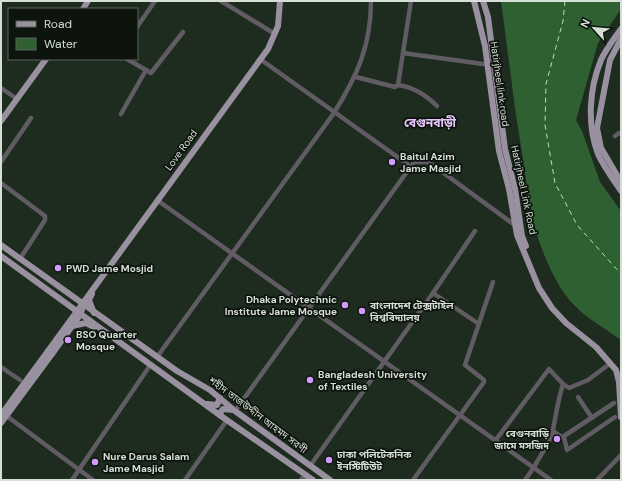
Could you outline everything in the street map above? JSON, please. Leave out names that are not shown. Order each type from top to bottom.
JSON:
[{"type":"main road","name":"Love Road","points":[[81,304],[260,59],[275,34],[280,1]]},
{"type":"main road","name":"Hatirjheel link road","points":[[474,1],[484,46],[499,151],[509,189],[519,239],[541,291],[566,323]]},
{"type":"main road","name":"Hatirjheel Link Road","points":[[483,1],[488,18],[505,149],[524,241],[543,289],[554,305],[571,324],[605,354],[621,373]]},
{"type":"main road","points":[[621,29],[606,52],[597,76],[591,124],[599,156],[621,191]]},
{"type":"main road","points":[[597,128],[610,60],[621,39]]},
{"type":"main road","points":[[606,52],[596,119],[597,128],[601,148],[621,182]]},
{"type":"main road","points":[[1,121],[45,60]]},
{"type":"main road","name":"শহীদ তাজউদ্দীন আহমদ সরণী","points":[[1,245],[94,314],[157,357],[210,390],[235,411],[330,480]]},
{"type":"main road","name":"শহীদ তাজউদ্দীন আহমদ সরণী","points":[[1,256],[204,402],[303,477],[313,480]]},
{"type":"main road","points":[[25,273],[30,266]]},
{"type":"main road","points":[[94,314],[89,298],[106,276],[109,266]]},
{"type":"main road","points":[[1,423],[79,312],[81,304]]},
{"type":"main road","points":[[69,305],[69,325]]},
{"type":"main road","points":[[69,325],[86,323],[109,337],[114,338]]},
{"type":"main road","name":"Hatirjheel Link Road","points":[[566,323],[605,354],[617,373],[618,417]]},
{"type":"main road","points":[[1,413],[50,352]]},
{"type":"main road","points":[[204,402],[217,405],[220,398]]},
{"type":"main road","points":[[221,416],[220,413],[224,409],[235,411]]},
{"type":"street","points":[[138,26],[155,1]]},
{"type":"street","points":[[221,1],[275,34]]},
{"type":"street","points":[[157,357],[334,113],[356,77],[369,33],[371,1]]},
{"type":"street","points":[[398,85],[411,1]]},
{"type":"street","points":[[128,60],[151,73],[183,32]]},
{"type":"street","points":[[403,53],[483,64]]},
{"type":"street","points":[[260,59],[334,113],[349,121],[410,166]]},
{"type":"street","points":[[121,114],[146,70]]},
{"type":"street","points":[[356,77],[395,87],[398,85],[410,87],[427,97],[437,106]]},
{"type":"street","points":[[1,88],[17,99]]},
{"type":"street","points":[[1,162],[31,118]]},
{"type":"street","points":[[615,136],[619,133],[621,134]]},
{"type":"street","points":[[235,411],[410,166],[417,161],[427,162],[434,166],[516,226]]},
{"type":"street","points":[[1,183],[45,216],[45,220],[20,259]]},
{"type":"street","points":[[157,200],[551,480]]},
{"type":"street","points":[[310,466],[383,361],[433,293],[475,231]]},
{"type":"street","points":[[412,480],[484,382],[484,380],[465,365],[493,282]]},
{"type":"street","points":[[433,293],[479,324]]},
{"type":"street","points":[[72,480],[151,364]]},
{"type":"street","points":[[495,441],[549,369],[569,388],[588,380],[608,364]]},
{"type":"street","points":[[1,367],[20,380]]},
{"type":"street","points":[[525,480],[534,468],[553,431],[556,406],[564,384]]},
{"type":"street","points":[[578,397],[592,418]]},
{"type":"street","points":[[564,437],[614,403]]},
{"type":"street","points":[[1,413],[93,480]]},
{"type":"street","points":[[553,431],[564,437],[567,450],[618,417]]},
{"type":"street","points":[[185,480],[227,420]]},
{"type":"street","points":[[597,480],[621,455]]},
{"type":"water","points":[[501,1],[621,1],[621,9],[598,43],[576,120],[582,131],[600,182],[621,211],[621,340],[585,315],[566,296],[548,264],[539,241],[532,218],[515,108]]},
{"type":"ferry route","points":[[565,1],[563,21],[546,84],[545,125],[555,183],[577,225],[621,274]]},
{"type":"place","name":"Baitul Azim Jame Masjid","points":[[392,162]]},
{"type":"place","name":"PWD Jame Mosjid","points":[[58,268]]},
{"type":"place","name":"Dhaka Polytechnic Institute Jame Mosque","points":[[345,305]]},
{"type":"place","name":"বাংলাদেশ টেক্সটাইল বিশ্ববিদ্যালয়","points":[[362,311]]},
{"type":"place","name":"BSO Quarter Mosque","points":[[68,340]]},
{"type":"place","name":"Bangladesh University of Textiles","points":[[310,380]]},
{"type":"place","name":"বেগুনবাড়ি জামে মসজিদ","points":[[557,439]]},
{"type":"place","name":"ঢাকা পলিটেকনিক ইনস্টিটিউট","points":[[329,460]]},
{"type":"place","name":"Nure Darus Salam Jame Masjid","points":[[95,462]]},
{"type":"district","name":"বেগুনবাড়ী","points":[[430,123]]}]
